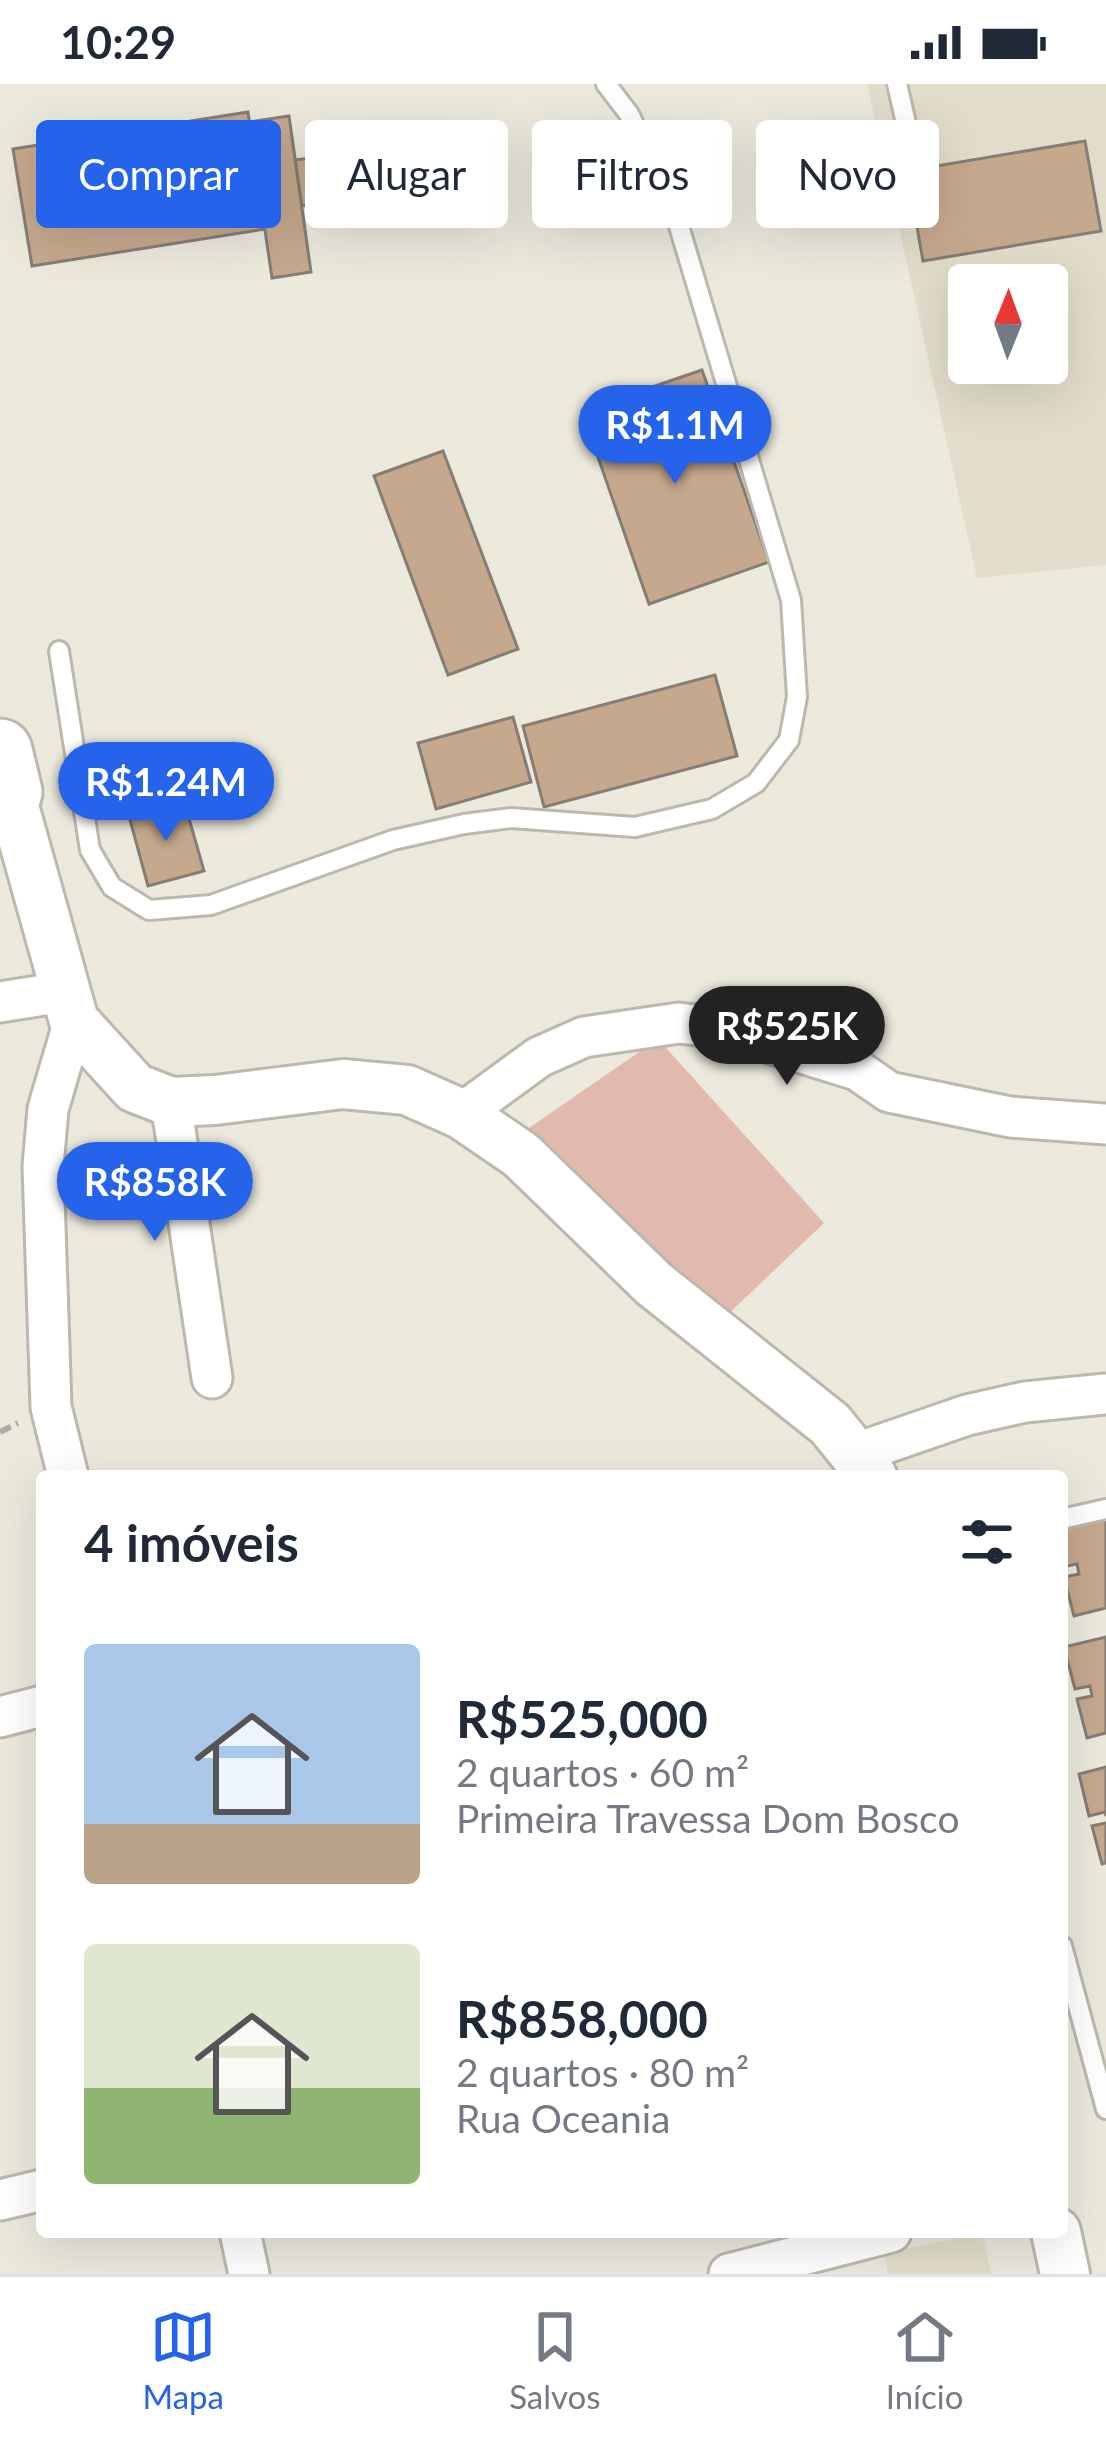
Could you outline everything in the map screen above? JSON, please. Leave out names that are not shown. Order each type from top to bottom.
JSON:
[{"type":"street","points":[[3,777],[69,1006],[135,1088],[171,1102],[343,1084],[407,1090],[461,1114],[521,1155],[654,1284],[830,1424],[864,1464],[967,1414],[1025,1402],[1106,1394]]},
{"type":"street","points":[[0,1002],[69,1006]]},
{"type":"street","points":[[67,1470],[51,1407],[43,1166],[48,1109],[69,1006]]},
{"type":"street","points":[[461,1114],[538,1057],[584,1037],[679,1023],[721,1028],[857,1070],[889,1093],[1010,1117],[1106,1124]]},
{"type":"street","points":[[171,1102],[212,1378]]},
{"type":"street","points":[[0,1717],[36,1708]]},
{"type":"street","points":[[0,2200],[36,2191]]},
{"type":"street","points":[[241,2238],[249,2274]]},
{"type":"street","points":[[729,2274],[869,2238]]},
{"type":"street","points":[[1057,2238],[1065,2274]]},
{"type":"lane","points":[[59,651],[90,850],[112,887],[149,910],[211,904],[393,840],[464,824],[511,818],[635,826],[712,809],[756,783],[789,740],[796,697],[790,600],[672,202],[628,114],[606,84]]},
{"type":"lane","points":[[897,84],[905,120]]},
{"type":"lane","points":[[1068,1518],[1106,1509]]},
{"type":"lane","points":[[1068,1964],[1098,2052],[1106,2110]]},
{"type":"shaded area","points":[[867,84],[1106,84],[1106,565],[977,578],[899,228],[939,228],[939,120],[875,120]]},
{"type":"shaded area","points":[[658,1039],[824,1223],[723,1319],[526,1130]]},
{"type":"shaded area","points":[[958,2238],[983,2238],[991,2274],[888,2274],[884,2253]]},
{"type":"building","points":[[248,112],[249,120],[197,120]]},
{"type":"building","points":[[289,116],[311,272],[272,278],[265,228],[281,228],[281,120],[262,120]]},
{"type":"building","points":[[1085,141],[1101,231],[923,261],[917,228],[939,228],[939,166]]},
{"type":"building","points":[[36,145],[36,228],[265,229],[32,266],[13,149]]},
{"type":"building","points":[[305,159],[305,206],[302,206],[295,160]]},
{"type":"building","points":[[702,370],[769,562],[649,604],[582,411]]},
{"type":"building","points":[[443,451],[518,649],[448,675],[374,476]]},
{"type":"building","points":[[715,675],[737,756],[544,807],[523,726]]},
{"type":"building","points":[[513,717],[531,782],[436,809],[418,743]]},
{"type":"building","points":[[184,801],[204,871],[148,886],[129,816]]},
{"type":"building","points":[[1106,1512],[1106,1608],[1074,1616],[1068,1576],[1079,1574],[1077,1564],[1068,1566],[1068,1522]]},
{"type":"building","points":[[1106,1637],[1106,1733],[1087,1738],[1077,1699],[1092,1696],[1090,1686],[1075,1689],[1068,1646]]},
{"type":"building","points":[[1106,1767],[1106,1816],[1105,1812],[1089,1816],[1079,1774]]},
{"type":"building","points":[[1106,1823],[1106,1863],[1102,1864],[1092,1826]]}]
